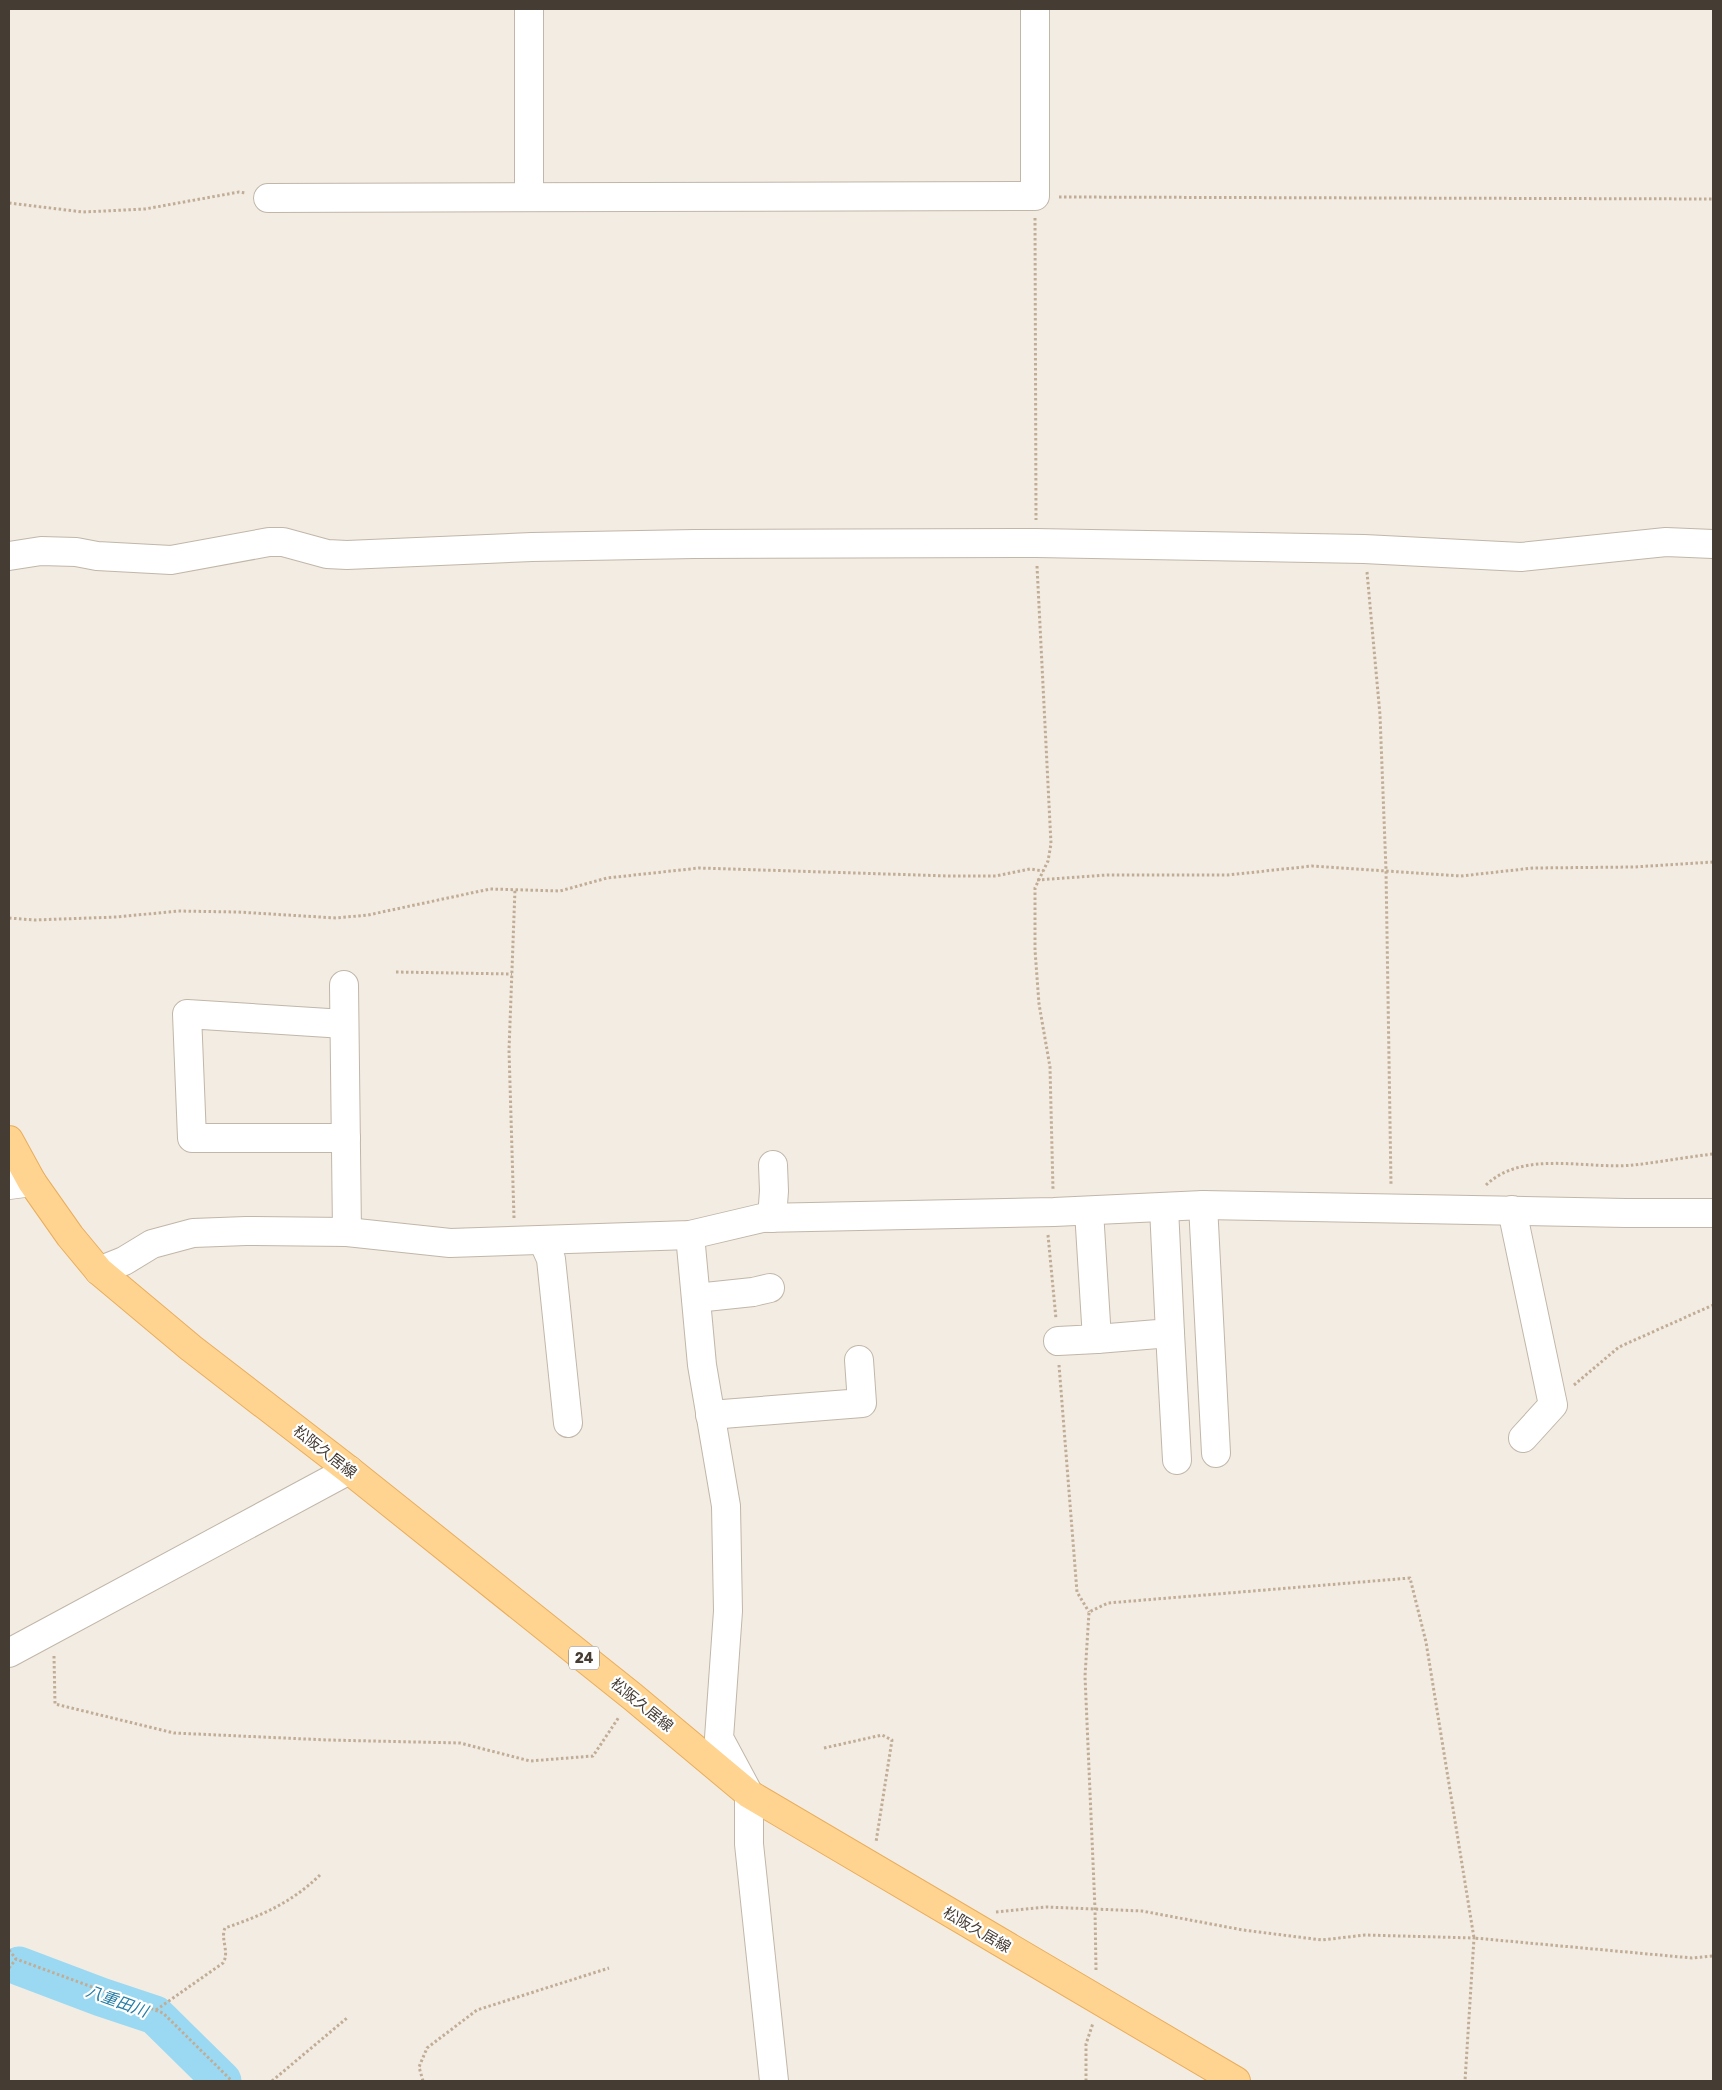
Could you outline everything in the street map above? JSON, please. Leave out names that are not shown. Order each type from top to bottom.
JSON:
[{"type":"main road","name":"松阪久居線","points":[[9,1140],[20,1183],[70,1236],[99,1271],[191,1348],[349,1470],[633,1697],[749,1794],[872,1869],[1236,2081]]},
{"type":"street","points":[[529,9],[529,197]]},
{"type":"street","points":[[268,198],[1035,196],[1035,9]]},
{"type":"street","points":[[9,556],[41,551],[171,560],[268,542],[283,542],[327,554],[532,547],[714,544],[1036,543],[1364,548],[1521,556],[1666,542],[1713,544]]},
{"type":"street","points":[[344,985],[347,1232]]},
{"type":"street","points":[[344,1024],[187,1014],[192,1138],[346,1138]]},
{"type":"street","points":[[772,1218],[774,1165]]},
{"type":"street","points":[[1203,1206],[1216,1453]]},
{"type":"street","points":[[99,1271],[124,1261],[152,1244],[193,1233],[246,1231],[347,1232],[450,1243],[690,1235],[762,1218],[1054,1212],[1203,1206],[1713,1213]]},
{"type":"street","points":[[1164,1208],[1177,1460]]},
{"type":"street","points":[[1512,1210],[1552,1405],[1523,1438]]},
{"type":"street","points":[[1089,1211],[1097,1339]]},
{"type":"street","points":[[690,1235],[702,1365],[726,1506],[728,1611],[719,1738],[749,1794],[749,1844],[774,2081]]},
{"type":"street","points":[[543,1241],[550,1259],[568,1423]]},
{"type":"street","points":[[696,1298],[753,1292],[770,1288]]},
{"type":"street","points":[[1058,1341],[1170,1332]]},
{"type":"street","points":[[710,1415],[862,1403],[859,1360]]},
{"type":"street","points":[[9,1653],[349,1470]]},
{"type":"path","points":[[9,203],[83,212],[145,209],[239,192],[268,198]]},
{"type":"path","points":[[1035,196],[1713,199]]},
{"type":"path","points":[[1364,548],[1380,715],[1386,870],[1392,1208]]},
{"type":"path","points":[[1086,2081],[1086,2044],[1098,2000],[1085,1676],[1089,1612],[1076,1592],[1058,1341],[1047,1219],[1054,1212],[1050,1067],[1039,1004],[1035,950],[1034,888],[1037,880],[1106,875],[1228,874],[1312,866],[1461,876],[1533,868],[1634,867],[1713,862]]},
{"type":"path","points":[[9,918],[34,920],[178,911],[238,912],[336,918],[368,915],[490,888],[560,891],[607,878],[699,868],[949,876],[996,876],[1030,869],[1043,871]]},
{"type":"path","points":[[515,889],[509,1050],[515,1242]]},
{"type":"path","points":[[396,972],[512,974]]},
{"type":"path","points":[[1464,1210],[1488,1183],[1506,1171],[1534,1164],[1632,1165],[1713,1154]]},
{"type":"path","points":[[1552,1405],[1619,1347],[1713,1305]]},
{"type":"path","points":[[1089,1612],[1108,1603],[1410,1578],[1426,1642],[1474,1938],[1465,2081]]},
{"type":"path","points":[[53,1628],[55,1704],[174,1733],[328,1740],[460,1743],[530,1761],[593,1756],[633,1697]]},
{"type":"path","points":[[824,1748],[882,1735],[892,1740],[872,1869]]},
{"type":"path","points":[[156,2010],[223,1963],[226,1956],[223,1932],[225,1928],[280,1906],[305,1890],[320,1875]]},
{"type":"path","points":[[975,1928],[997,1910],[1046,1907],[1142,1911],[1243,1930],[1322,1940],[1365,1935],[1474,1938],[1692,1958],[1713,1956]]},
{"type":"path","points":[[9,1950],[16,1959],[163,2013],[232,2081]]},
{"type":"path","points":[[9,1968],[16,1959]]},
{"type":"path","points":[[423,2081],[419,2068],[427,2048],[477,2010],[609,1968]]},
{"type":"path","points":[[272,2081],[347,2018]]},
{"type":"waterway","name":"八重田川","points":[[19,1966],[155,2015],[222,2081]]}]
